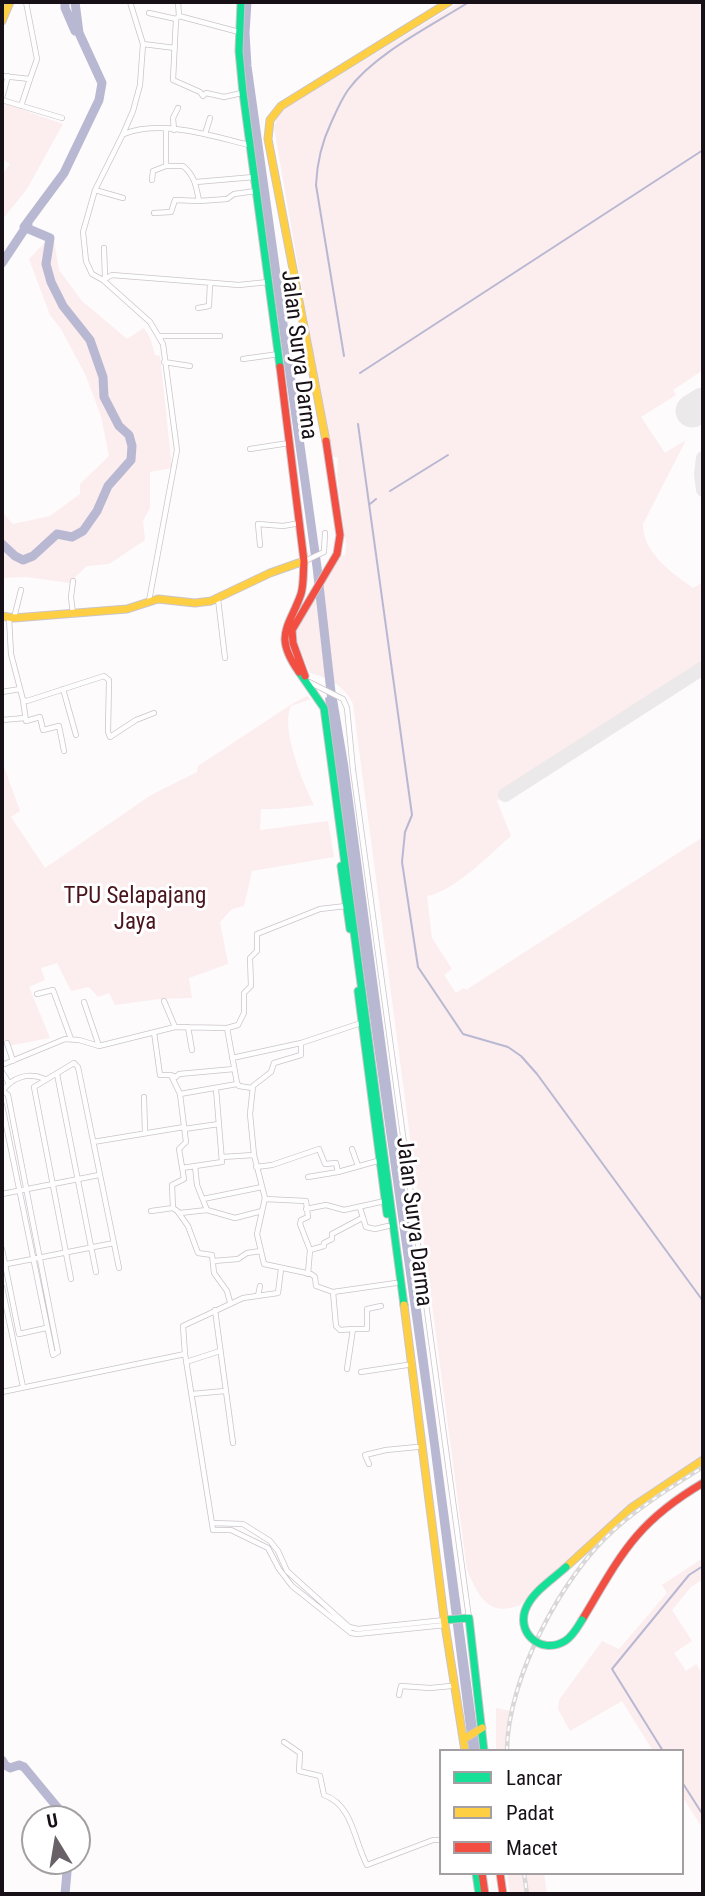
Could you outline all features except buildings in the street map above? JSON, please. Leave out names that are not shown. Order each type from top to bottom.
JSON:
[{"type":"main road","points":[[2,20],[10,2]]},
{"type":"main road","name":"Jalan Surya Darma","points":[[241,2],[239,32],[243,93],[307,560],[302,592],[285,628],[284,637],[294,665],[324,708],[460,1749]]},
{"type":"main road","points":[[318,701],[317,692],[302,670],[292,636],[294,625],[340,549],[340,535],[329,459],[267,125],[274,111],[281,106],[449,2]]},
{"type":"main road","points":[[8,618],[127,609],[158,599],[195,603],[218,599],[233,589],[307,560]]},
{"type":"main road","name":"Jalan Surya Darma","points":[[318,701],[382,1160],[388,1226],[418,1447],[465,1749]]},
{"type":"main road","points":[[703,1460],[631,1508],[536,1594],[526,1607],[523,1619],[528,1637],[538,1645],[554,1646],[570,1637],[625,1550],[650,1519],[703,1483]]},
{"type":"main road","points":[[445,1622],[466,1618],[484,1749]]},
{"type":"main road","points":[[465,1738],[480,1729]]},
{"type":"main road","points":[[476,1875],[479,1894]]},
{"type":"main road","points":[[482,1875],[485,1894]]},
{"type":"main road","points":[[500,1875],[503,1894]]},
{"type":"street","points":[[21,106],[37,59],[26,2]]},
{"type":"street","points":[[130,2],[142,44],[140,85],[133,111],[95,190],[85,221],[83,244],[88,267],[96,277],[104,279],[150,322],[160,336],[177,450],[149,602]]},
{"type":"street","points":[[178,2],[173,80],[200,92],[203,96],[207,93],[218,97],[231,97],[243,93]]},
{"type":"street","points":[[149,13],[239,32]]},
{"type":"street","points":[[142,44],[174,48]]},
{"type":"street","points":[[30,79],[5,76],[2,99],[62,118]]},
{"type":"street","points":[[174,130],[173,118],[178,108]]},
{"type":"street","points":[[205,134],[210,118]]},
{"type":"street","points":[[123,134],[140,129],[166,129],[205,134],[250,146]]},
{"type":"street","points":[[166,129],[166,166]]},
{"type":"street","points":[[152,180],[153,171],[166,166],[183,166],[196,182],[199,201]]},
{"type":"street","points":[[196,182],[254,177]]},
{"type":"street","points":[[95,190],[123,198]]},
{"type":"street","points":[[154,213],[171,212],[175,200],[227,199],[234,194],[257,191]]},
{"type":"street","points":[[104,248],[104,279]]},
{"type":"street","points":[[104,279],[113,275],[239,285],[270,281]]},
{"type":"street","points":[[198,308],[209,306],[210,283]]},
{"type":"street","points":[[160,336],[220,337]]},
{"type":"street","points":[[243,359],[278,354]]},
{"type":"street","points":[[164,362],[190,366]]},
{"type":"street","points":[[250,449],[290,443]]},
{"type":"street","points":[[260,545],[258,524],[284,526],[301,523]]},
{"type":"street","points":[[307,560],[325,548],[325,533]]},
{"type":"street","points":[[73,615],[71,597],[74,581]]},
{"type":"street","points":[[21,590],[8,618],[11,654],[23,699],[25,718]]},
{"type":"street","points":[[218,599],[225,658]]},
{"type":"street","points":[[23,699],[27,701],[104,676],[107,677],[110,737],[136,720],[154,713]]},
{"type":"street","points":[[309,681],[343,699],[347,708],[466,1618]]},
{"type":"street","points":[[2,692],[20,689]]},
{"type":"street","points":[[63,689],[76,735]]},
{"type":"street","points":[[2,720],[25,718],[27,721],[41,718],[43,730],[59,726],[64,751]]},
{"type":"street","points":[[2,1065],[58,1041],[71,1039],[99,1046],[175,1027],[228,1028],[238,1025],[244,1018],[243,995],[251,986],[250,958],[257,952],[257,934],[320,909],[346,906]]},
{"type":"street","points":[[37,995],[53,990],[71,1039]]},
{"type":"street","points":[[164,1001],[175,1027]]},
{"type":"street","points":[[84,1002],[99,1046]]},
{"type":"street","points":[[232,1058],[301,1043],[361,1023]]},
{"type":"street","points":[[188,1027],[192,1050]]},
{"type":"street","points":[[228,1028],[237,1084]]},
{"type":"street","points":[[154,1032],[160,1074],[176,1077],[179,1074],[233,1069]]},
{"type":"street","points":[[7,1043],[13,1061]]},
{"type":"street","points":[[301,1043],[302,1055],[274,1063],[271,1072],[252,1088],[250,1118],[254,1155],[265,1199],[257,1234],[264,1264],[314,1275],[316,1286],[333,1292],[396,1283]]},
{"type":"street","points":[[71,1279],[34,1089],[45,1079],[74,1063],[78,1065],[119,1268]]},
{"type":"street","points":[[2,1072],[9,1083]]},
{"type":"street","points":[[57,1074],[96,1272]]},
{"type":"street","points":[[171,1074],[180,1094],[186,1143],[179,1149],[183,1181],[171,1186],[176,1210],[188,1226],[198,1253],[212,1255],[214,1273],[227,1291],[230,1302]]},
{"type":"street","points":[[2,1105],[19,1191],[36,1259],[58,1352],[53,1355],[47,1328],[36,1259],[26,1190],[8,1095],[3,1092],[9,1083],[29,1076],[45,1079]]},
{"type":"street","points":[[180,1094],[237,1084],[252,1088]]},
{"type":"street","points":[[182,1168],[222,1162],[216,1089]]},
{"type":"street","points":[[144,1097],[145,1133]]},
{"type":"street","points":[[93,1142],[219,1124]]},
{"type":"street","points":[[256,1167],[272,1165],[319,1149],[325,1164],[336,1164],[338,1172]]},
{"type":"street","points":[[352,1150],[358,1166]]},
{"type":"street","points":[[222,1157],[254,1155]]},
{"type":"street","points":[[308,1177],[382,1160]]},
{"type":"street","points":[[195,1166],[197,1182],[208,1210]]},
{"type":"street","points":[[2,1195],[99,1175]]},
{"type":"street","points":[[203,1199],[262,1187]]},
{"type":"street","points":[[265,1199],[305,1201],[308,1217],[301,1220],[300,1227],[310,1251],[308,1274]]},
{"type":"street","points":[[306,1209],[326,1205],[340,1209],[359,1208],[385,1201]]},
{"type":"street","points":[[359,1208],[364,1226],[388,1226]]},
{"type":"street","points":[[151,1211],[208,1210],[235,1218],[262,1211]]},
{"type":"street","points":[[310,1251],[324,1246],[324,1243],[332,1239],[332,1234],[362,1218]]},
{"type":"street","points":[[3,1265],[114,1243]]},
{"type":"street","points":[[2,1248],[3,1265],[19,1334],[47,1328]]},
{"type":"street","points":[[213,1261],[237,1259],[261,1251]]},
{"type":"street","points":[[281,1269],[278,1293],[230,1302],[183,1326],[186,1362],[213,1530],[231,1530],[268,1548],[292,1586],[351,1633],[445,1622]]},
{"type":"street","points":[[258,1296],[260,1286]]},
{"type":"street","points":[[2,1287],[23,1387]]},
{"type":"street","points":[[333,1292],[336,1326],[340,1330],[367,1329],[367,1309],[381,1306]]},
{"type":"street","points":[[215,1311],[233,1443]]},
{"type":"street","points":[[347,1369],[353,1329]]},
{"type":"street","points":[[186,1362],[220,1351]]},
{"type":"street","points":[[2,1392],[185,1353]]},
{"type":"street","points":[[362,1371],[407,1365]]},
{"type":"street","points":[[192,1394],[225,1391]]},
{"type":"street","points":[[369,1464],[365,1457],[368,1454],[418,1447]]},
{"type":"street","points":[[212,1523],[243,1524],[270,1541],[278,1551],[287,1572],[349,1626],[358,1629],[445,1622]]},
{"type":"street","points":[[399,1695],[401,1686],[451,1686]]},
{"type":"street","points":[[284,1742],[300,1753],[299,1771],[320,1776],[324,1795],[334,1798],[343,1807],[365,1864],[439,1840]]},
{"type":"green space","points":[[460,2],[703,2],[703,370],[673,390],[676,395],[641,417],[665,453],[686,440],[643,524],[647,544],[660,561],[693,588],[703,582],[703,668],[497,801],[511,836],[460,880],[427,896],[432,938],[452,969],[444,975],[456,993],[464,988],[466,990],[703,837],[703,1459],[629,1508],[573,1554],[520,1605],[500,1609],[486,1602],[480,1595],[467,1570],[353,704],[335,683],[310,673],[293,631],[340,556],[345,555],[346,545],[337,474],[338,458],[331,456],[274,128],[284,109]]},
{"type":"green space","points":[[4,103],[63,124],[27,189],[2,220],[2,175],[10,164],[2,159]]},
{"type":"green space","points":[[53,234],[59,270],[82,301],[127,339],[144,328],[155,355],[160,356],[172,468],[150,472],[150,508],[143,521],[145,540],[109,564],[87,566],[69,583],[26,577],[2,578],[2,512],[13,524],[50,516],[80,494],[80,484],[109,456],[101,416],[86,376],[61,329],[50,315],[29,259]]},
{"type":"green space","name":"TPU Selapajang Jaya","points":[[307,696],[311,699],[291,706],[288,727],[299,770],[314,805],[261,809],[260,830],[328,821],[334,857],[252,871],[244,906],[232,909],[220,922],[228,964],[189,978],[192,998],[115,1005],[109,993],[98,997],[89,987],[71,991],[57,963],[41,968],[45,980],[29,987],[50,1038],[2,1047],[2,769],[4,767],[20,811],[11,817],[45,868],[151,795],[197,772],[198,766],[292,704]]},
{"type":"green space","points":[[703,1558],[703,1579],[691,1587],[672,1610],[692,1641],[674,1653],[686,1671],[696,1664],[703,1675],[703,1829],[684,1799],[684,1749],[652,1749],[622,1701],[570,1731],[558,1709],[559,1700],[602,1641],[619,1649],[667,1593],[662,1585]]},
{"type":"green space","points":[[496,1708],[511,1711],[507,1749],[496,1749]]},
{"type":"green space","points":[[507,1875],[544,1875],[547,1894],[510,1894]]},
{"type":"water","points":[[331,695],[337,699],[348,764],[480,1749],[469,1749],[430,1444],[325,698]]},
{"type":"waterway","points":[[65,2],[75,31]]},
{"type":"waterway","points":[[2,544],[23,560],[33,556],[57,534],[72,537],[83,531],[97,511],[108,486],[131,460],[132,446],[129,435],[119,426],[104,397],[103,377],[90,340],[63,306],[51,282],[46,264],[50,238],[24,227],[64,173],[99,100],[102,83],[79,33],[75,2]]},
{"type":"waterway","points":[[247,2],[247,66],[317,567],[332,701]]},
{"type":"waterway","points":[[344,356],[316,185],[325,138],[343,98],[359,77],[404,41],[469,2]]},
{"type":"waterway","points":[[360,373],[703,150]]},
{"type":"waterway","points":[[2,263],[28,224]]},
{"type":"waterway","points":[[358,424],[412,815],[405,832],[402,862],[418,967],[463,1034],[508,1047],[521,1056],[537,1074],[703,1301]]},
{"type":"waterway","points":[[390,491],[448,455]]},
{"type":"waterway","points":[[370,504],[376,499]]},
{"type":"waterway","points":[[662,1749],[612,1669],[689,1575],[703,1566]]},
{"type":"waterway","points":[[2,1760],[10,1768],[19,1765],[24,1767],[55,1805]]},
{"type":"waterway","points":[[684,1785],[703,1815]]},
{"type":"waterway","points":[[65,1894],[67,1875]]},
{"type":"taxiway","points":[[703,458],[703,490]]},
{"type":"taxiway","points":[[505,795],[703,668]]},
{"type":"runway","points":[[692,411],[703,404]]},
{"type":"railway","points":[[507,1749],[509,1723],[527,1662],[541,1631],[576,1573],[595,1549],[625,1520],[703,1467]]},
{"type":"railway","points":[[524,1875],[527,1894]]},
{"type":"traffic: fast","points":[[241,2],[239,51],[243,93],[280,367]]},
{"type":"traffic: fast","points":[[299,672],[324,708],[404,1305]]},
{"type":"traffic: fast","points":[[341,866],[350,929]]},
{"type":"traffic: fast","points":[[358,991],[387,1214]]},
{"type":"traffic: fast","points":[[566,1567],[530,1600],[524,1615],[524,1624],[527,1632],[539,1643],[556,1645],[570,1637],[582,1620]]},
{"type":"traffic: fast","points":[[445,1620],[469,1618],[484,1749]]},
{"type":"traffic: fast","points":[[476,1875],[479,1894]]},
{"type":"traffic: slow","points":[[2,21],[10,2]]},
{"type":"traffic: slow","points":[[326,441],[268,139],[270,120],[281,106],[449,2]]},
{"type":"traffic: slow","points":[[2,616],[14,618],[127,609],[158,599],[195,603],[211,601],[270,573],[304,561]]},
{"type":"traffic: slow","points":[[404,1305],[445,1625],[465,1749]]},
{"type":"traffic: slow","points":[[566,1567],[631,1508],[703,1460]]},
{"type":"traffic: slow","points":[[464,1739],[482,1728]]},
{"type":"traffic: jam","points":[[280,367],[304,561],[302,590],[288,624],[285,640],[291,659],[299,672]]},
{"type":"traffic: jam","points":[[305,676],[293,643],[292,630],[337,554],[340,535],[326,441]]},
{"type":"traffic: jam","points":[[582,1620],[619,1559],[645,1527],[661,1512],[703,1483]]},
{"type":"traffic: jam","points":[[482,1875],[485,1894]]},
{"type":"traffic: jam","points":[[500,1875],[503,1894]]}]
